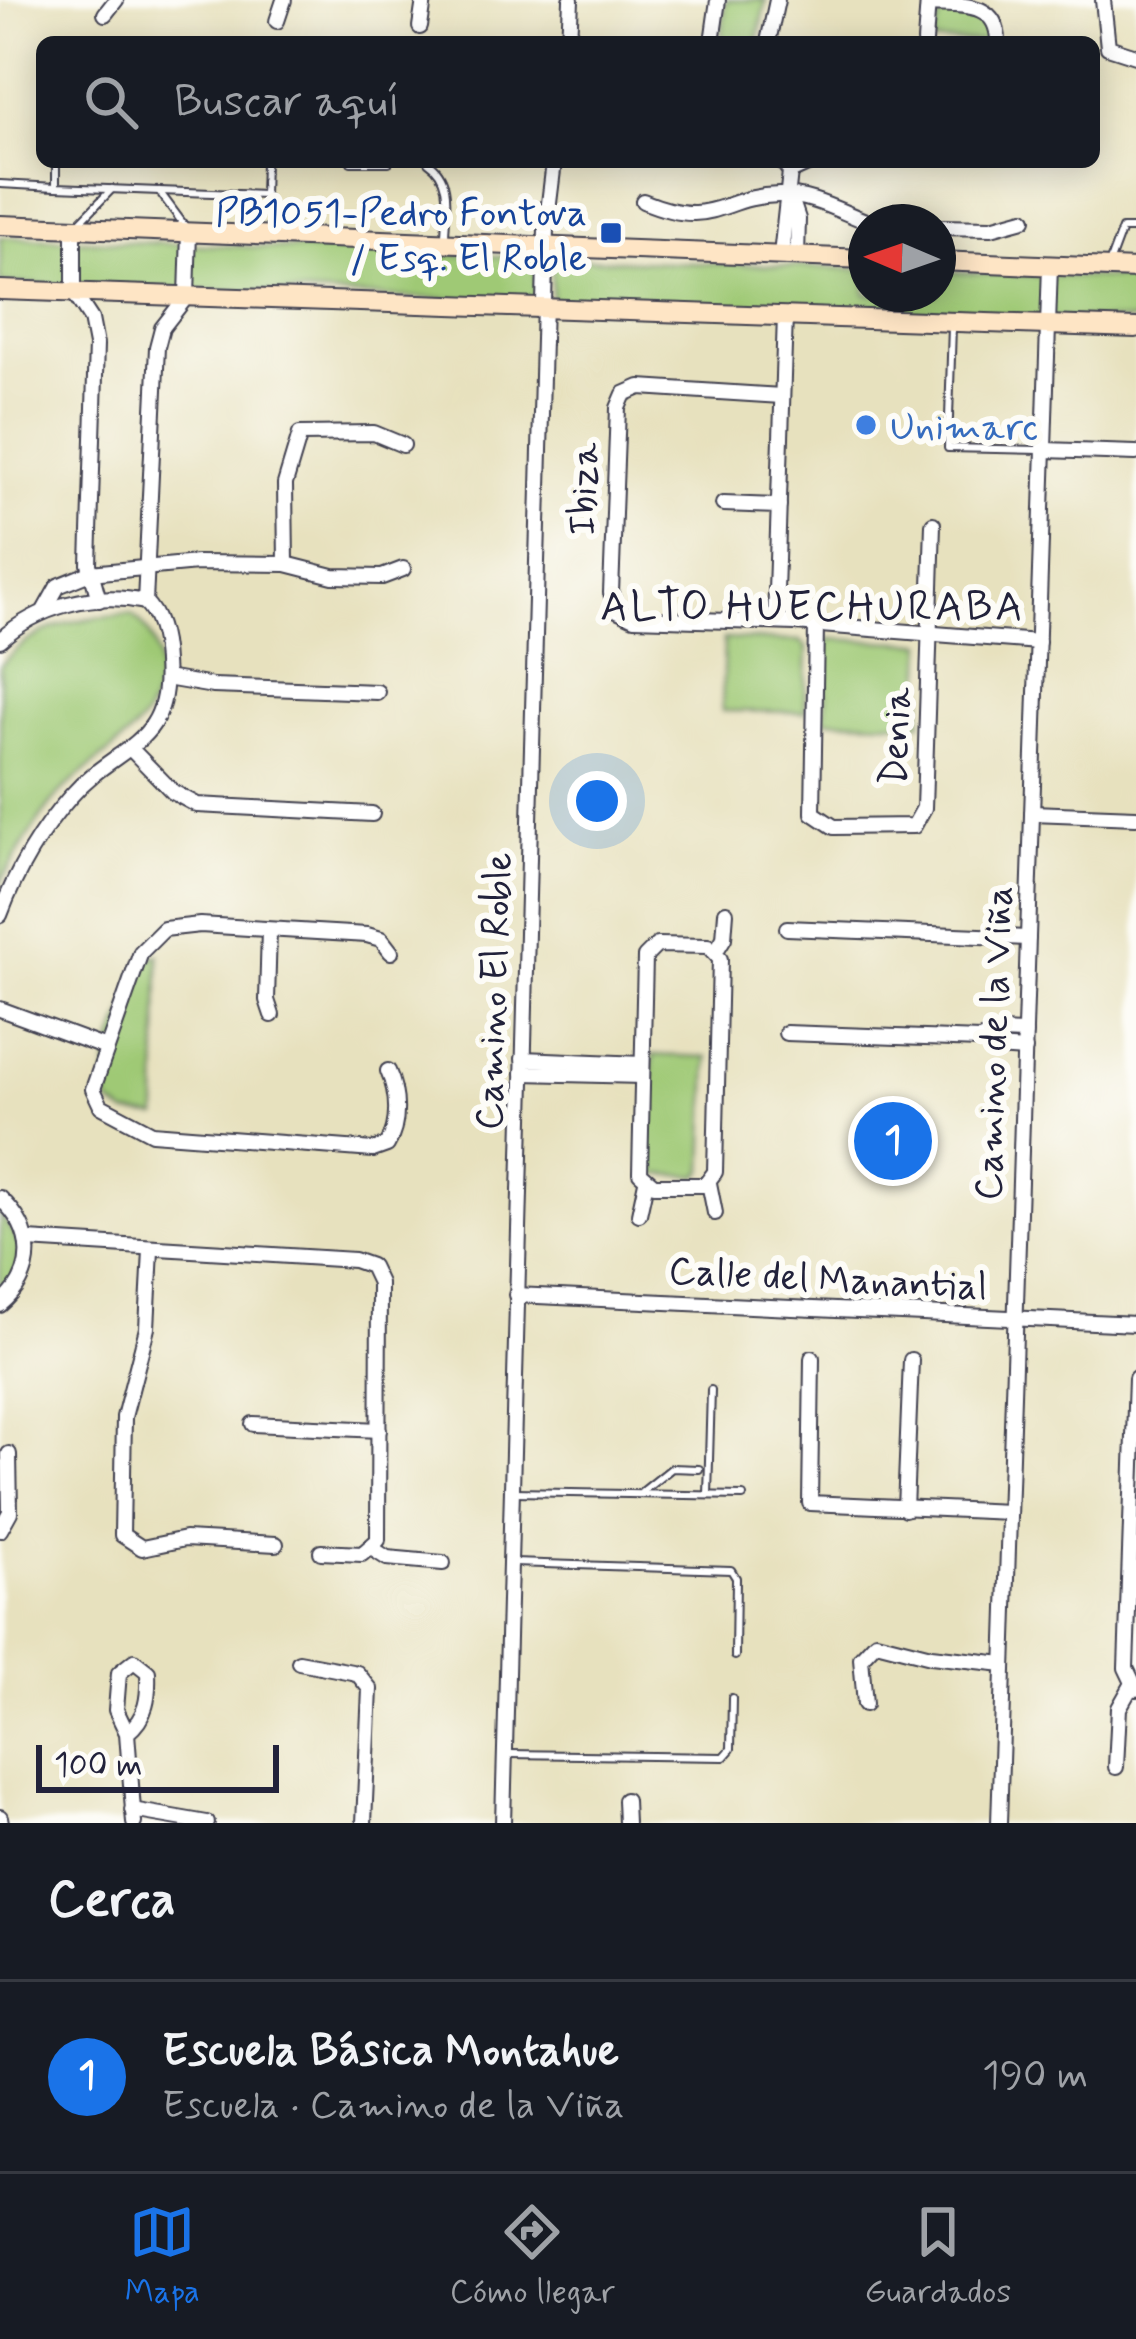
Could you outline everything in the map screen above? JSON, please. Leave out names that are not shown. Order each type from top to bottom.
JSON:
[{"type":"street","points":[[105,14],[116,0]]},
{"type":"street","points":[[277,21],[284,0]]},
{"type":"street","points":[[420,27],[424,0]]},
{"type":"street","points":[[569,36],[572,0]]},
{"type":"street","points":[[713,36],[718,0]]},
{"type":"street","points":[[769,36],[778,0]]},
{"type":"street","points":[[1103,0],[1108,47],[1136,56]]},
{"type":"street","points":[[925,36],[928,2],[984,10],[998,27],[998,36]]},
{"type":"street","name":"Camino El Roble","points":[[503,1823],[544,308],[553,168]]},
{"type":"street","points":[[787,168],[798,219],[789,256]]},
{"type":"street","points":[[643,201],[702,214],[764,196],[790,195],[848,215]]},
{"type":"street","points":[[956,227],[991,228],[1024,219]]},
{"type":"street","points":[[0,225],[848,258]]},
{"type":"street","points":[[74,228],[74,293],[91,319],[96,345],[90,573],[99,600]]},
{"type":"street","points":[[0,915],[30,851],[65,803],[94,774],[131,749],[160,716],[166,678],[159,625],[145,602],[157,347],[167,320],[187,296],[189,232]]},
{"type":"street","points":[[956,262],[1136,269]]},
{"type":"street","name":"Camino de la Viña","points":[[999,1823],[1050,266]]},
{"type":"street","points":[[0,290],[1136,328]]},
{"type":"street","points":[[775,622],[785,315]]},
{"type":"street","name":"Ibiza","points":[[782,396],[640,387],[624,394],[618,408],[611,593],[617,610],[634,618],[775,622],[1038,642]]},
{"type":"street","points":[[286,564],[285,484],[300,434],[374,433],[403,445]]},
{"type":"street","points":[[1045,450],[1136,453]]},
{"type":"street","points":[[723,504],[779,506]]},
{"type":"street","points":[[932,637],[933,524]]},
{"type":"street","points":[[44,610],[58,586],[90,573],[197,563],[286,564],[333,576],[382,577],[403,569]]},
{"type":"street","points":[[0,640],[44,610],[99,600],[145,602]]},
{"type":"street","name":"Denia","points":[[816,625],[810,807],[821,823],[834,826],[905,828],[921,819],[932,637]]},
{"type":"street","points":[[166,678],[213,686],[377,692]]},
{"type":"street","points":[[131,749],[172,792],[197,806],[372,814]]},
{"type":"street","points":[[1032,812],[1136,817]]},
{"type":"street","points":[[715,1213],[710,1183],[715,1172],[720,964],[716,951],[724,938],[726,912]]},
{"type":"street","points":[[388,1071],[396,1103],[388,1145],[373,1150],[163,1134],[133,1126],[101,1106],[94,1095],[141,952],[155,934],[184,926],[374,936],[391,952]]},
{"type":"street","points":[[787,928],[1028,938]]},
{"type":"street","points":[[269,930],[267,1000],[272,1015]]},
{"type":"street","points":[[639,1214],[646,1182],[639,1166],[649,949],[657,944],[716,951]]},
{"type":"street","points":[[0,1009],[106,1048]]},
{"type":"street","points":[[786,1033],[980,1040],[996,1048],[1025,1042]]},
{"type":"street","points":[[523,1066],[642,1070]]},
{"type":"street","points":[[646,1182],[710,1183]]},
{"type":"street","points":[[0,1198],[18,1217],[28,1240],[22,1281],[0,1305]]},
{"type":"street","points":[[28,1240],[99,1240],[151,1250],[366,1262],[380,1283],[378,1535],[373,1549],[362,1554],[321,1552]]},
{"type":"street","points":[[151,1250],[147,1328],[124,1417],[122,1535],[142,1548],[189,1539],[277,1544]]},
{"type":"street","name":"Calle del Manantial","points":[[516,1295],[1136,1324]]},
{"type":"street","points":[[812,1358],[808,1500],[819,1506],[1009,1512]]},
{"type":"street","points":[[905,1509],[911,1360]]},
{"type":"street","points":[[1116,1767],[1120,1703],[1134,1687],[1126,1667],[1131,1634],[1136,1378]]},
{"type":"street","points":[[253,1424],[379,1430]]},
{"type":"street","points":[[0,1530],[10,1512],[9,1454]]},
{"type":"street","points":[[373,1549],[387,1558],[442,1563]]},
{"type":"street","points":[[865,1705],[861,1658],[876,1642],[931,1656],[1004,1664]]},
{"type":"street","points":[[127,1733],[147,1703],[148,1672],[134,1661],[125,1664],[118,1678],[116,1710],[127,1733],[134,1816],[207,1823]]},
{"type":"street","points":[[299,1662],[350,1670],[368,1683],[364,1823]]},
{"type":"street","points":[[626,1800],[626,1823]]},
{"type":"lane","points":[[56,168],[56,187]]},
{"type":"lane","points":[[266,168],[264,195],[291,235]]},
{"type":"lane","points":[[436,168],[446,188],[445,242]]},
{"type":"lane","points":[[0,184],[264,195]]},
{"type":"lane","points":[[74,228],[112,189]]},
{"type":"lane","points":[[159,190],[189,232]]},
{"type":"lane","points":[[1108,268],[1122,229],[1136,229]]},
{"type":"lane","points":[[952,322],[948,448],[1045,450]]},
{"type":"lane","points":[[708,1495],[710,1390]]},
{"type":"lane","points":[[638,1493],[669,1470],[699,1469]]},
{"type":"lane","points":[[512,1492],[743,1496]]},
{"type":"lane","points":[[510,1563],[730,1570],[736,1578],[735,1656]]},
{"type":"lane","points":[[505,1754],[724,1757],[731,1749],[732,1699]]},
{"type":"green space","points":[[726,0],[766,0],[758,36],[722,36]]},
{"type":"green space","points":[[941,13],[969,14],[987,26],[989,36],[935,36]]},
{"type":"green space","points":[[0,237],[535,258],[535,302],[0,283]]},
{"type":"green space","points":[[552,258],[848,268],[848,312],[956,312],[956,273],[1136,279],[1136,321],[552,304]]},
{"type":"green space","points":[[131,614],[150,635],[158,660],[156,688],[146,715],[56,798],[0,884],[0,666],[43,632]]},
{"type":"green space","points":[[724,639],[800,641],[807,648],[805,712],[722,711]]},
{"type":"green space","points":[[828,639],[924,643],[921,723],[825,720]]},
{"type":"green space","points":[[159,955],[157,1117],[127,1114],[109,1103],[107,1067],[118,1028],[150,957]]},
{"type":"green space","points":[[653,1055],[708,1057],[704,1171],[698,1176],[654,1174],[648,1167]]},
{"type":"green space","points":[[0,1213],[20,1245],[16,1278],[0,1294]]},
{"type":"place","name":"PB1051-Pedro Fontova / Esq. El Roble","points":[[611,233]]},
{"type":"place","name":"Unimarc","points":[[866,425]]},
{"type":"place","name":"Escuela Básica Montahue","points":[[893,1141]]},
{"type":"district","name":"ALTO HUECHURABA","points":[[813,605]]}]
